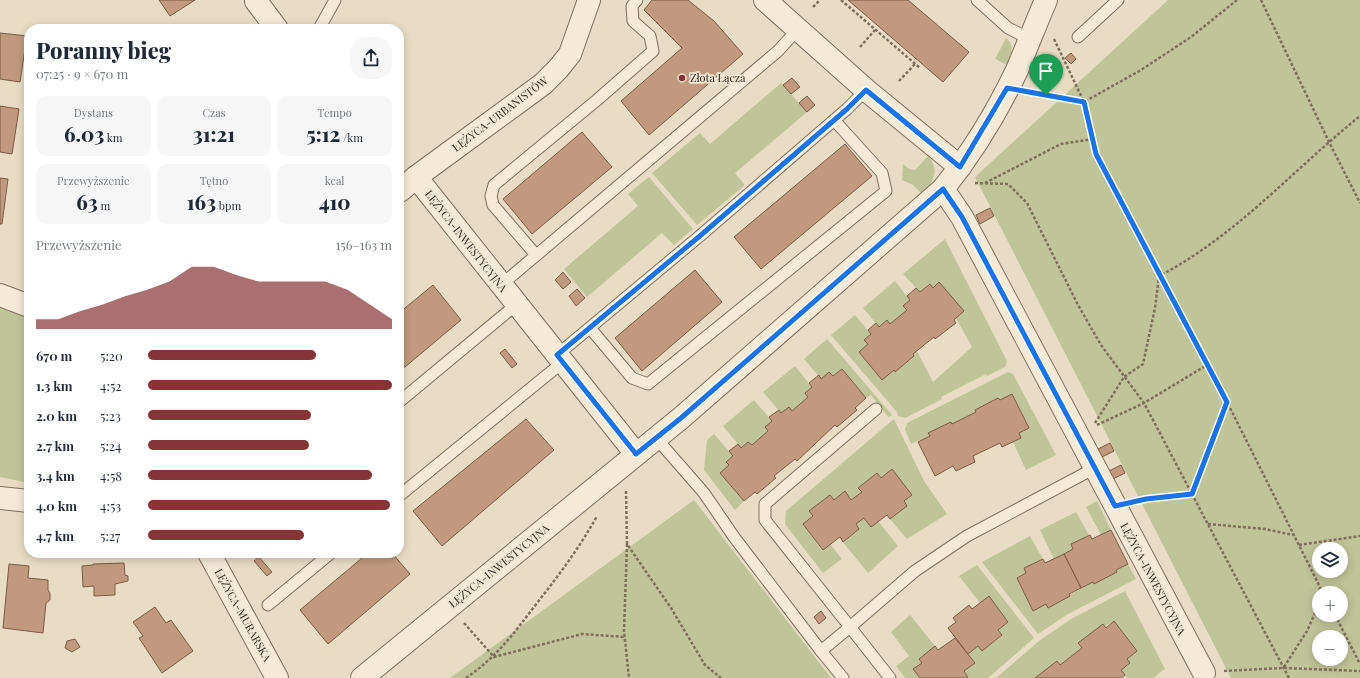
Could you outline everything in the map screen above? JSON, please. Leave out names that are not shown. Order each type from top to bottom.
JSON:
[{"type":"street","name":"ŁĘŻYCA-URBANISTÓW","points":[[404,187],[543,84],[558,69],[570,54],[589,0]]},
{"type":"street","name":"ŁĘŻYCA-INWESTYCYJNA","points":[[765,0],[866,90],[951,179],[962,217],[1115,506],[1200,676]]},
{"type":"street","name":"ŁĘŻYCA-INWESTYCYJNA","points":[[362,678],[656,438],[951,179],[1007,88],[1046,0]]},
{"type":"street","points":[[256,1],[273,24]]},
{"type":"street","name":"ŁĘŻYCA-INWESTYCYJNA","points":[[404,187],[501,285],[560,359],[630,458]]},
{"type":"street","points":[[0,295],[24,304]]},
{"type":"street","points":[[0,498],[24,500]]},
{"type":"street","name":"ŁĘŻYCA-MURARSKA","points":[[213,558],[276,678]]},
{"type":"lane","points":[[322,24],[335,0]]},
{"type":"lane","points":[[536,255],[493,205],[490,196],[494,185],[598,100],[653,51],[650,36],[633,21],[632,6],[637,0]]},
{"type":"lane","points":[[977,0],[1008,28],[1034,29]]},
{"type":"lane","points":[[1078,37],[1118,0]]},
{"type":"lane","points":[[501,285],[778,51],[798,30]]},
{"type":"lane","points":[[404,492],[560,359],[590,328],[834,120],[866,90]]},
{"type":"lane","points":[[590,328],[632,378],[648,384],[886,191],[882,173],[834,120]]},
{"type":"lane","points":[[404,398],[516,304]]},
{"type":"lane","points":[[876,409],[765,504],[765,520],[890,678]]},
{"type":"lane","points":[[656,438],[704,493],[734,537],[843,678]]},
{"type":"lane","points":[[821,651],[915,571],[967,536],[1095,468]]},
{"type":"lane","points":[[268,605],[325,558]]},
{"type":"path","points":[[814,7],[820,0]]},
{"type":"path","points":[[841,0],[920,68]]},
{"type":"path","points":[[1007,88],[1084,102],[1142,70],[1191,37],[1237,0]]},
{"type":"path","points":[[1261,0],[1360,203]]},
{"type":"path","points":[[1034,29],[1057,45],[1084,102],[1096,154],[1159,276],[1227,402],[1320,586]]},
{"type":"path","points":[[860,47],[875,30]]},
{"type":"path","points":[[899,81],[915,64]]},
{"type":"path","points":[[1159,276],[1186,262],[1228,231],[1360,116]]},
{"type":"path","points":[[984,183],[1061,144],[1093,139]]},
{"type":"path","points":[[951,179],[1008,184],[1027,203],[1078,305],[1101,345],[1144,403],[1289,678]]},
{"type":"path","points":[[1159,276],[1155,308],[1143,364],[1124,377],[1091,428],[1144,403],[1207,365]]},
{"type":"path","points":[[1192,494],[1227,402]]},
{"type":"path","points":[[629,678],[625,636],[630,458]]},
{"type":"path","points":[[1115,506],[1146,499],[1192,494]]},
{"type":"path","points":[[466,678],[494,657],[504,646],[579,548],[601,510]]},
{"type":"path","points":[[1208,524],[1265,529],[1293,535]]},
{"type":"path","points":[[1299,545],[1360,536]]},
{"type":"path","points":[[628,544],[671,608],[705,665],[721,678]]},
{"type":"path","points":[[449,607],[494,657]]},
{"type":"path","points":[[1284,668],[1307,631],[1312,620]]},
{"type":"path","points":[[1339,622],[1360,664]]},
{"type":"path","points":[[494,657],[582,634],[625,636]]},
{"type":"path","points":[[1200,676],[1222,671],[1284,668],[1360,671]]},
{"type":"green space","points":[[1168,0],[1360,0],[1360,678],[1231,678],[975,177]]},
{"type":"green space","points":[[1006,38],[1011,44],[1011,54],[1007,65],[995,59]]},
{"type":"green space","points":[[781,83],[807,112],[735,173],[745,185],[697,225],[652,173],[700,133],[710,144]]},
{"type":"green space","points":[[928,156],[932,161],[935,171],[930,185],[922,194],[913,185],[902,180],[903,164],[909,169],[915,170]]},
{"type":"green space","points":[[649,177],[693,229],[674,245],[662,233],[587,297],[564,269],[638,206],[628,194]]},
{"type":"green space","points":[[945,239],[1007,361],[1005,367],[987,376],[986,374],[941,397],[942,399],[905,418],[898,416],[897,412],[831,335],[855,315],[871,334],[864,340],[868,344],[859,352],[895,372],[914,357],[913,354],[917,351],[933,382],[972,347],[956,318],[964,311],[939,283],[933,288],[929,284],[920,292],[903,274]]},
{"type":"green space","points":[[895,281],[910,300],[903,306],[907,310],[890,324],[887,320],[879,327],[863,308]]},
{"type":"green space","points":[[0,306],[24,315],[24,482],[0,477]]},
{"type":"green space","points":[[827,339],[892,415],[888,417],[871,395],[866,398],[842,369],[833,376],[829,372],[821,379],[804,359]]},
{"type":"green space","points":[[795,366],[812,387],[805,393],[808,397],[792,411],[789,407],[781,413],[763,392]]},
{"type":"green space","points":[[1008,372],[1013,374],[1056,455],[1026,470],[1013,442],[1021,438],[1019,433],[1029,428],[1012,394],[1000,400],[998,398],[975,410],[976,412],[952,424],[951,422],[929,433],[930,436],[911,444],[905,429],[907,423]]},
{"type":"green space","points":[[754,400],[772,421],[765,427],[768,431],[752,445],[748,442],[741,448],[723,426]]},
{"type":"green space","points":[[894,419],[924,481],[947,514],[907,539],[890,519],[907,506],[904,501],[912,495],[881,478],[877,473],[858,488],[862,492],[851,500],[845,491],[834,500],[830,495],[809,511],[813,516],[803,524],[822,550],[830,544],[842,559],[823,573],[785,524],[786,511]]},
{"type":"green space","points":[[714,434],[733,456],[726,461],[729,465],[720,473],[744,501],[735,510],[704,470],[707,440]]},
{"type":"green space","points":[[694,500],[831,678],[450,678]]},
{"type":"green space","points":[[1097,501],[1111,530],[1101,535],[1086,507]]},
{"type":"green space","points":[[1076,512],[1089,535],[1071,544],[1073,549],[1054,559],[1040,530]]},
{"type":"green space","points":[[864,518],[871,527],[878,521],[898,546],[868,573],[843,542],[859,529],[856,524]]},
{"type":"green space","points":[[1030,536],[1043,559],[1024,568],[1026,573],[1017,578],[1033,611],[1046,604],[1048,607],[1093,582],[1094,584],[1117,572],[1116,570],[1128,564],[1136,579],[1068,614],[1038,634],[982,562]]},
{"type":"green space","points":[[977,565],[1034,638],[988,678],[966,678],[968,676],[964,671],[975,663],[968,654],[978,646],[982,651],[1002,636],[998,630],[1008,622],[989,596],[980,603],[959,576]]},
{"type":"green space","points":[[1125,591],[1165,669],[1153,678],[1127,678],[1121,670],[1130,664],[1127,659],[1137,651],[1114,621],[1078,643],[1082,648],[1060,665],[1035,678],[996,678],[1039,641],[1071,619]]},
{"type":"green space","points":[[910,615],[935,646],[919,659],[922,663],[913,669],[920,678],[905,678],[896,666],[909,656],[891,632]]},
{"type":"building","points":[[159,0],[195,0],[170,16]]},
{"type":"building","name":"Złota Łącza","points":[[652,0],[688,0],[714,21],[743,54],[649,135],[621,101],[682,48],[644,10]]},
{"type":"building","points":[[848,0],[908,0],[969,52],[943,82]]},
{"type":"building","points":[[0,33],[24,36],[24,56],[20,82],[0,79]]},
{"type":"building","points":[[1071,53],[1076,59],[1071,64],[1065,58]]},
{"type":"building","points":[[792,78],[800,87],[791,94],[783,85]]},
{"type":"building","points":[[807,96],[815,105],[807,112],[799,103]]},
{"type":"building","points":[[0,106],[19,109],[12,154],[0,152]]},
{"type":"building","points":[[582,132],[612,167],[532,234],[503,199]]},
{"type":"building","points":[[845,144],[872,176],[761,269],[734,237]]},
{"type":"building","points":[[0,178],[8,179],[2,224],[0,224]]},
{"type":"building","points":[[990,208],[994,216],[980,224],[976,215]]},
{"type":"building","points":[[695,270],[722,302],[642,371],[615,338]]},
{"type":"building","points":[[563,272],[571,282],[563,289],[555,280]]},
{"type":"building","points":[[939,282],[964,311],[954,320],[956,323],[935,339],[934,337],[913,354],[914,356],[895,372],[894,370],[882,380],[859,352],[868,344],[864,340],[871,334],[868,330],[876,323],[879,327],[887,320],[890,324],[907,310],[903,306],[910,300],[907,296],[916,288],[920,292],[930,284],[933,288]]},
{"type":"building","points":[[433,285],[461,320],[404,368],[404,309]]},
{"type":"building","points":[[577,289],[585,298],[576,306],[569,296]]},
{"type":"building","points":[[505,349],[517,364],[512,368],[500,353]]},
{"type":"building","points":[[842,369],[866,398],[855,408],[857,410],[837,427],[835,425],[797,461],[795,459],[774,476],[776,478],[757,494],[755,492],[744,501],[720,473],[729,465],[726,462],[733,456],[729,451],[738,444],[741,448],[748,442],[752,445],[768,431],[765,427],[772,421],[769,417],[779,410],[781,413],[789,407],[792,411],[808,397],[805,393],[812,387],[809,383],[819,375],[821,379],[829,372],[833,376]]},
{"type":"building","points":[[1012,394],[1029,428],[1019,433],[1021,438],[1002,447],[1000,443],[973,456],[975,462],[956,471],[953,466],[935,476],[918,442],[930,436],[928,433],[951,422],[952,424],[976,412],[975,410],[998,398],[1000,400]]},
{"type":"building","points":[[526,419],[554,450],[442,546],[413,511]]},
{"type":"building","points":[[1110,443],[1114,451],[1100,458],[1096,450]]},
{"type":"building","points":[[1121,465],[1125,473],[1111,480],[1107,472]]},
{"type":"building","points":[[892,469],[912,495],[904,501],[907,506],[890,519],[887,515],[871,527],[864,518],[856,524],[859,529],[843,542],[840,537],[823,550],[803,524],[813,516],[809,511],[830,495],[834,500],[845,491],[851,500],[862,492],[858,488],[877,473],[881,478]]},
{"type":"building","points":[[1111,530],[1128,564],[1116,570],[1117,572],[1094,584],[1093,582],[1081,588],[1064,554],[1073,549],[1071,544],[1090,535],[1092,539]]},
{"type":"building","points":[[1064,554],[1081,588],[1048,608],[1046,604],[1033,611],[1017,578],[1026,573],[1024,568],[1043,559],[1045,563]]},
{"type":"building","points":[[260,558],[272,572],[267,576],[254,561]]},
{"type":"building","points":[[362,558],[396,558],[410,574],[328,644],[300,610]]},
{"type":"building","points":[[124,563],[125,575],[128,576],[128,581],[115,584],[115,595],[94,596],[94,586],[83,587],[82,566],[93,564]]},
{"type":"building","points":[[9,564],[29,566],[28,578],[48,580],[50,600],[46,603],[43,633],[3,628]]},
{"type":"building","points":[[989,596],[1008,622],[998,630],[1002,635],[982,651],[978,646],[968,654],[948,628],[956,622],[953,618],[969,605],[972,609]]},
{"type":"building","points":[[155,607],[166,623],[171,620],[193,651],[162,673],[139,638],[143,636],[133,622]]},
{"type":"building","points":[[821,611],[826,618],[819,624],[814,617]]},
{"type":"building","points":[[1114,621],[1137,651],[1127,659],[1130,663],[1121,670],[1125,675],[1121,678],[1035,678],[1057,661],[1060,665],[1082,648],[1078,643],[1103,624],[1106,628]]},
{"type":"building","points":[[955,638],[975,663],[964,671],[968,677],[920,678],[913,669],[922,663],[919,659],[935,646],[938,650]]},
{"type":"building","points":[[75,639],[80,647],[72,652],[65,648],[67,641]]},
{"type":"place","name":"Złota Łącza","points":[[682,78]]},
{"type":"route","points":[[1007,88],[1046,95],[1084,102],[1096,154],[1159,276],[1227,402],[1192,494],[1146,499],[1115,506],[962,217],[943,189],[681,418],[636,454],[557,355],[701,235],[847,109],[866,90],[960,167],[982,133],[1007,88]]}]
